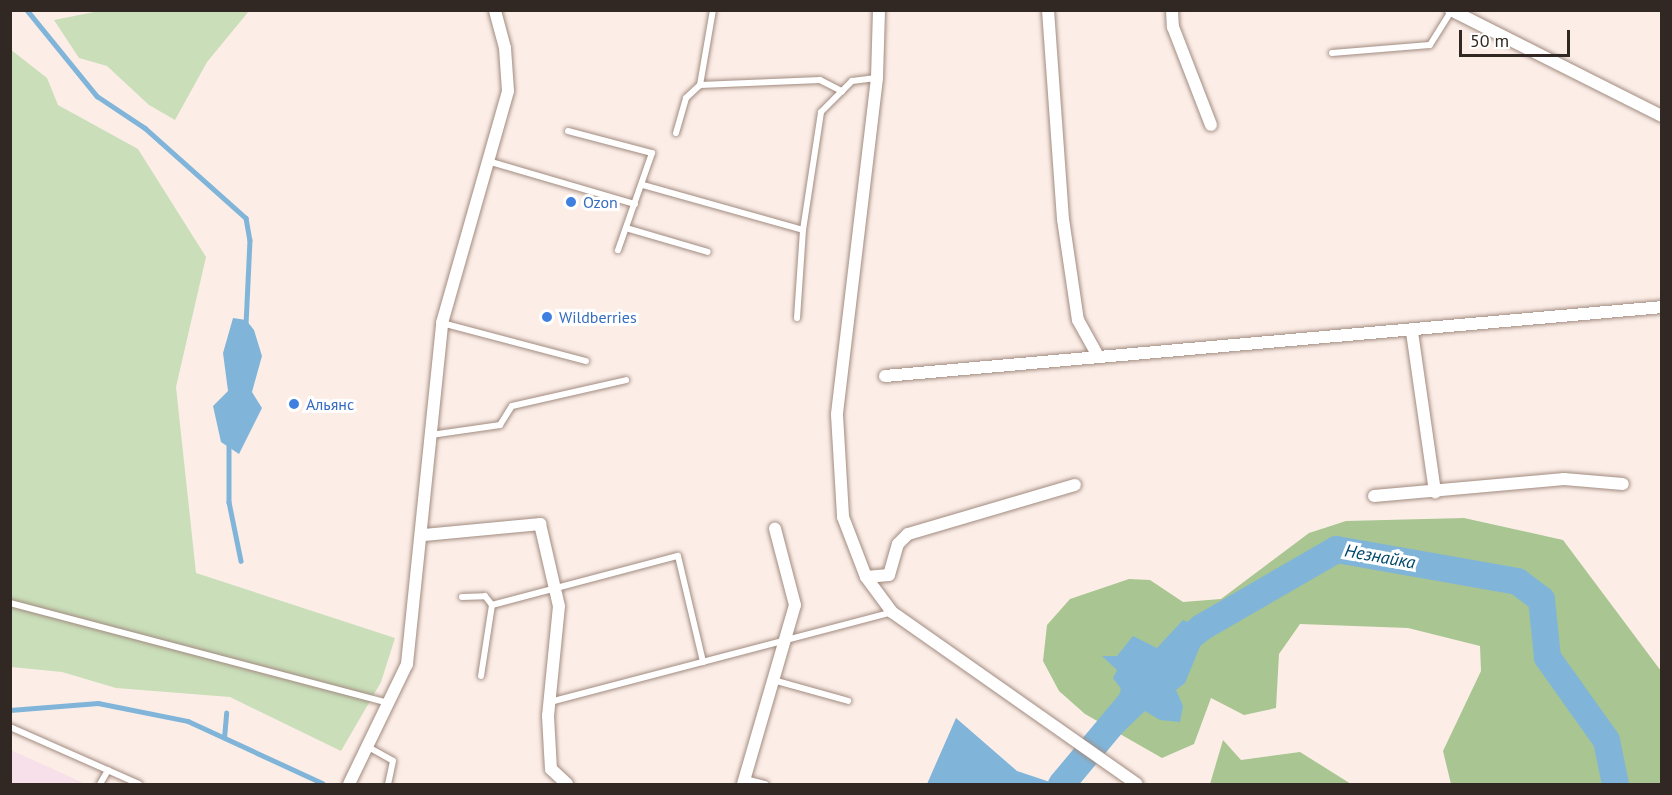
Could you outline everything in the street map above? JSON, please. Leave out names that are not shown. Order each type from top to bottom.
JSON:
[{"type":"street","points":[[349,784],[370,748],[407,664],[424,534],[442,323],[491,162],[509,71],[495,10]]},
{"type":"street","points":[[879,10],[877,78],[837,415],[843,517],[866,577],[892,612],[1134,783]]},
{"type":"street","points":[[1048,10],[1063,219],[1078,320],[1097,354]]},
{"type":"street","points":[[1172,10],[1211,125]]},
{"type":"street","points":[[1451,11],[1662,116]]},
{"type":"street","points":[[885,376],[1097,354],[1412,332],[1662,307]]},
{"type":"street","points":[[1412,332],[1435,492]]},
{"type":"street","points":[[1374,496],[1564,479],[1623,484]]},
{"type":"street","points":[[866,577],[889,575],[898,544],[908,534],[1075,485]]},
{"type":"street","points":[[424,534],[540,524],[559,606],[549,702],[551,770],[567,784]]},
{"type":"street","points":[[744,782],[795,605],[774,529]]},
{"type":"lane","points":[[676,133],[686,98],[700,85],[713,10]]},
{"type":"lane","points":[[1332,53],[1430,45],[1451,11]]},
{"type":"lane","points":[[797,318],[803,230],[821,112],[852,81],[877,78]]},
{"type":"lane","points":[[700,85],[820,80],[842,91]]},
{"type":"lane","points":[[568,130],[651,153],[643,185],[618,250]]},
{"type":"lane","points":[[491,162],[635,204]]},
{"type":"lane","points":[[643,185],[803,230]]},
{"type":"lane","points":[[626,228],[708,252]]},
{"type":"lane","points":[[442,323],[586,361]]},
{"type":"lane","points":[[431,435],[500,425],[512,406],[626,380]]},
{"type":"lane","points":[[492,605],[554,586],[678,556],[702,662]]},
{"type":"lane","points":[[462,597],[485,596],[492,605],[481,676]]},
{"type":"lane","points":[[10,603],[391,704]]},
{"type":"lane","points":[[549,702],[892,612]]},
{"type":"lane","points":[[773,680],[848,701]]},
{"type":"lane","points":[[10,727],[139,784]]},
{"type":"lane","points":[[370,748],[393,761],[388,784]]},
{"type":"lane","points":[[100,784],[108,770]]},
{"type":"lane","points":[[744,782],[765,784]]},
{"type":"shaded area","points":[[11,750],[86,784],[11,784]]},
{"type":"green space","points":[[99,11],[249,11],[207,62],[175,120],[149,105],[107,66],[79,58],[54,20]]},
{"type":"green space","points":[[10,49],[47,78],[58,105],[138,149],[206,257],[176,387],[196,573],[395,638],[381,682],[341,751],[230,697],[116,688],[62,672],[11,667]]},
{"type":"green space","points":[[1464,518],[1563,540],[1661,671],[1661,784],[1451,784],[1443,751],[1481,671],[1480,646],[1408,628],[1300,624],[1279,654],[1276,708],[1244,715],[1211,698],[1194,744],[1162,758],[1085,714],[1059,691],[1043,661],[1047,625],[1070,599],[1129,579],[1150,580],[1183,602],[1221,599],[1309,533],[1346,521]]},
{"type":"green space","points":[[1223,740],[1241,760],[1300,752],[1351,784],[1210,784]]},
{"type":"water","points":[[233,318],[246,320],[254,330],[262,356],[252,392],[262,408],[239,454],[221,442],[213,406],[228,391],[223,353]]},
{"type":"water","points":[[1183,620],[1201,627],[1201,644],[1185,683],[1176,690],[1183,706],[1180,722],[1160,720],[1145,711],[1123,732],[1110,724],[1121,689],[1113,678],[1117,670],[1102,656],[1117,656],[1133,636],[1157,648]]},
{"type":"water","points":[[956,718],[1017,771],[1056,784],[927,784]]},
{"type":"waterway","points":[[27,10],[97,96],[145,128],[246,218],[250,240],[246,325]]},
{"type":"waterway","points":[[229,446],[229,502],[241,561]]},
{"type":"waterway","name":"Незнайка","points":[[1173,650],[1201,627],[1336,549],[1517,581],[1541,599],[1547,657],[1606,740],[1615,784]]},
{"type":"waterway","name":"Незнайка","points":[[1061,784],[1133,698]]},
{"type":"waterway","points":[[10,710],[98,703],[188,721],[322,783]]},
{"type":"waterway","points":[[224,738],[226,713]]},
{"type":"place","name":"Ozon","points":[[571,202]]},
{"type":"place","name":"Wildberries","points":[[547,317]]},
{"type":"place","name":"Альянс","points":[[294,404]]}]
